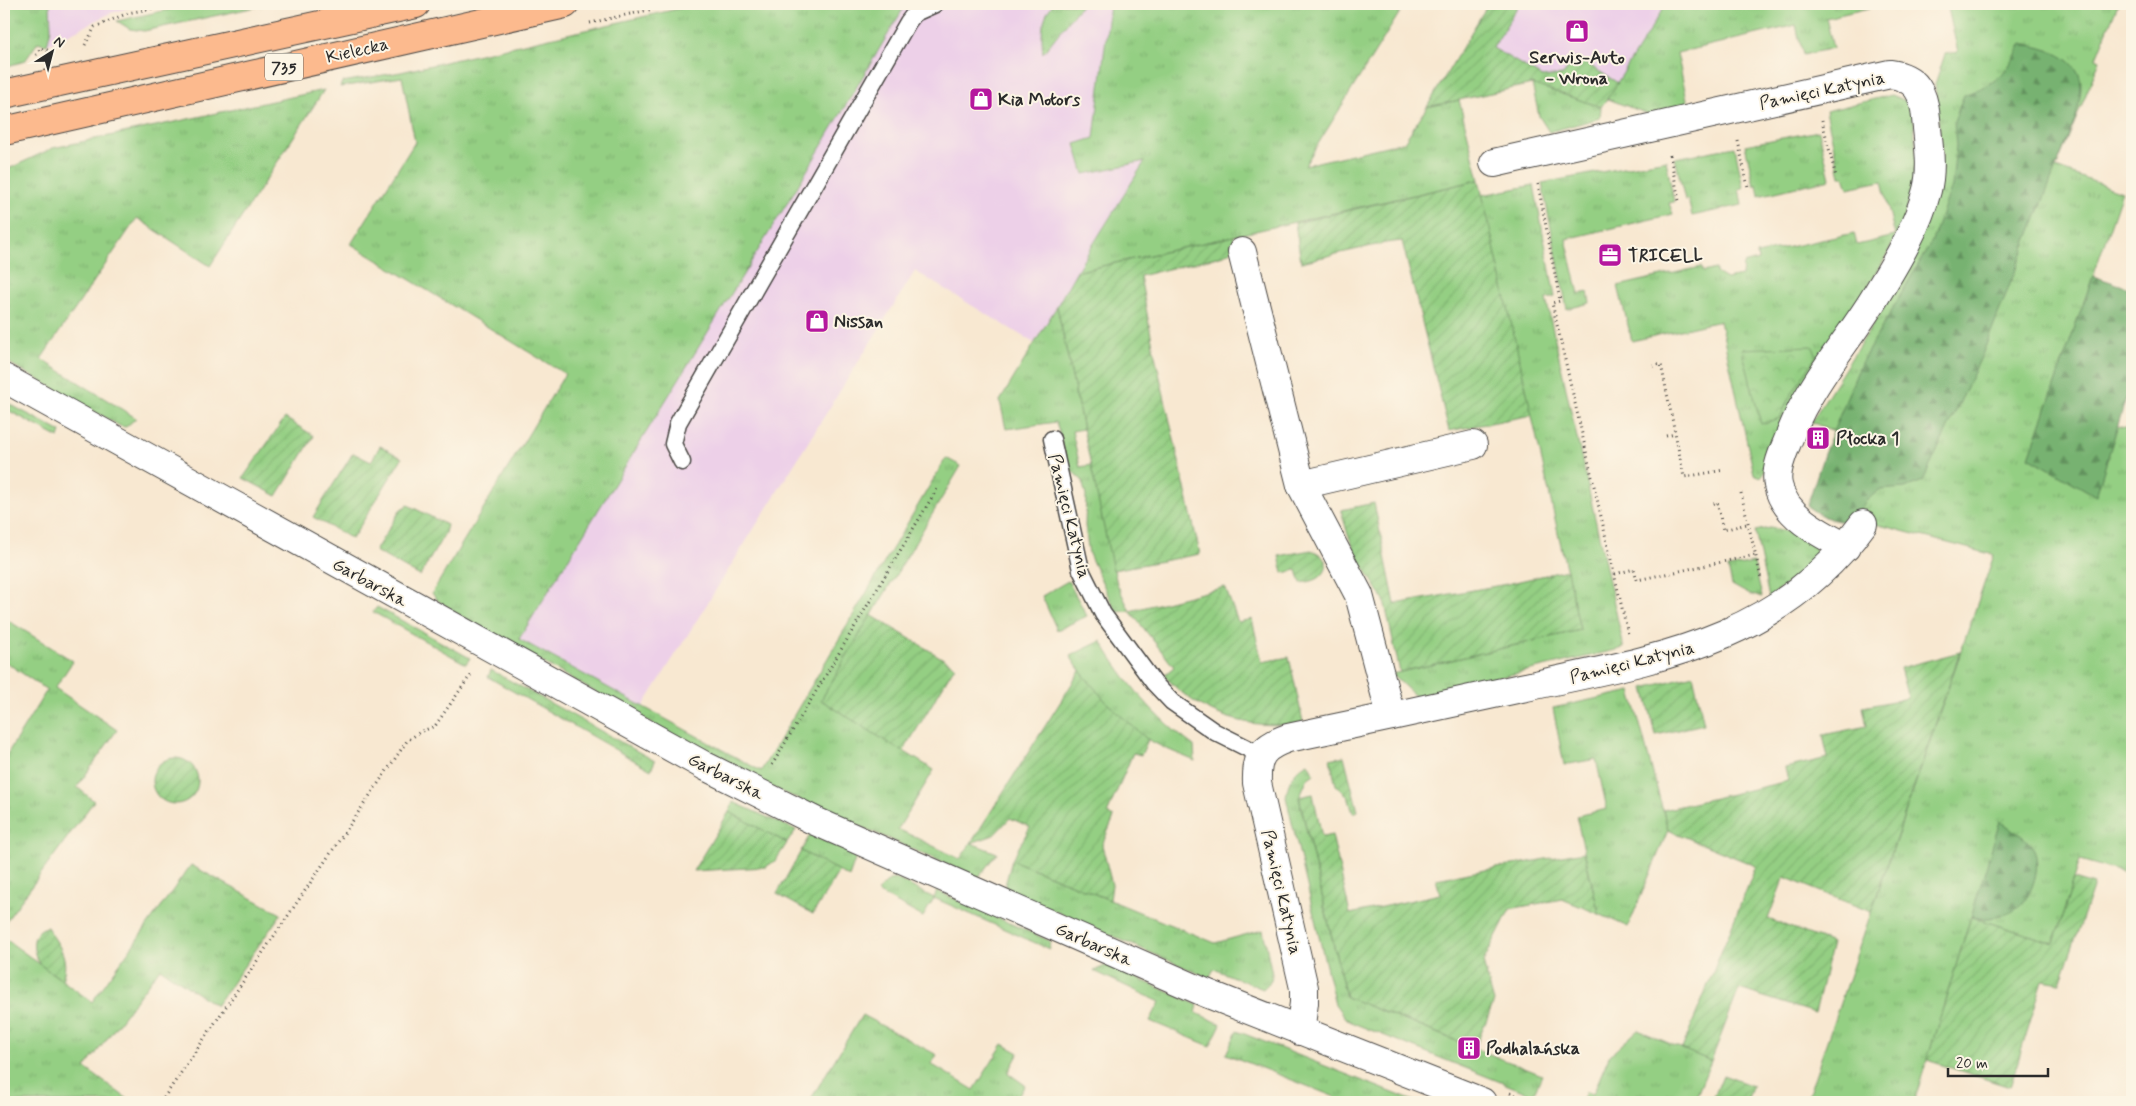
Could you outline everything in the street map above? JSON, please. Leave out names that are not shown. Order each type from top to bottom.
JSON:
[{"type":"main road","name":"Kielecka","points":[[4,94],[416,4]]},
{"type":"main road","name":"Kielecka","points":[[4,131],[565,4]]},
{"type":"street","name":"Pamięci Katynia","points":[[1494,163],[1890,74],[1902,75],[1912,81],[1920,90],[1925,105],[1930,158],[1927,190],[1908,238],[1878,294],[1804,404],[1778,469],[1777,484],[1789,508],[1812,527],[1846,547]]},
{"type":"street","points":[[1242,252],[1301,485],[1358,595],[1391,716]]},
{"type":"street","name":"Garbarska","points":[[4,378],[705,766],[815,821],[1206,993],[1300,1031],[1492,1096]]},
{"type":"street","points":[[1301,485],[1473,445]]},
{"type":"street","name":"Pamięci Katynia","points":[[1300,1031],[1304,988],[1257,783],[1256,768],[1261,755],[1274,743],[1288,738],[1668,655],[1705,643],[1769,611],[1809,583],[1846,547],[1863,524]]},
{"type":"lane","points":[[682,462],[676,454],[673,444],[678,423],[908,22],[915,13],[935,4]]},
{"type":"lane","name":"Pamięci Katynia","points":[[1052,439],[1081,570],[1108,621],[1154,683],[1172,702],[1216,732],[1261,755]]},
{"type":"path","points":[[95,27],[128,12],[174,4]]},
{"type":"path","points":[[1815,91],[1836,177]]},
{"type":"path","points":[[1732,109],[1748,186]]},
{"type":"path","points":[[1663,125],[1679,200]]},
{"type":"path","points":[[1532,154],[1560,301],[1552,303],[1623,608]]},
{"type":"path","points":[[1653,366],[1660,364],[1684,478],[1724,470]]},
{"type":"path","points":[[1666,436],[1674,434]]},
{"type":"path","points":[[756,792],[937,489]]},
{"type":"path","points":[[1741,494],[1769,611]]},
{"type":"path","points":[[1714,504],[1717,502],[1723,530],[1747,524]]},
{"type":"path","points":[[1614,574],[1634,569],[1637,580],[1755,555]]},
{"type":"path","points":[[161,1102],[407,741],[420,732],[435,726],[488,647]]},
{"type":"path","points":[[1492,1096],[1533,1102]]},
{"type":"shaded area","points":[[50,4],[142,4],[111,13],[47,45]]},
{"type":"shaded area","points":[[906,4],[1110,4],[1094,138],[1075,145],[1084,174],[1145,161],[1034,343],[915,271],[642,708],[519,639],[802,179]]},
{"type":"shaded area","name":"Serwis-Auto - Wrona","points":[[1519,4],[1666,4],[1618,83],[1576,57],[1563,75],[1542,77],[1492,48]]},
{"type":"green space","points":[[4,4],[50,4],[51,29],[47,45],[38,42],[25,61],[4,67]]},
{"type":"green space","points":[[194,4],[270,4],[144,31],[130,29],[117,21]]},
{"type":"green space","points":[[699,4],[906,4],[802,179],[519,639],[761,771],[946,458],[961,466],[821,700],[934,770],[898,829],[960,859],[971,843],[997,853],[978,878],[739,773],[462,617],[437,600],[432,593],[565,374],[351,244],[415,142],[402,77],[340,87],[342,82],[401,72]]},
{"type":"green space","points":[[1053,4],[1082,4],[1043,53],[1044,21]]},
{"type":"green space","points":[[1110,4],[1405,4],[1305,165],[1404,142],[1427,107],[1459,100],[1479,180],[1076,272],[1145,161],[1084,174],[1075,144],[1094,138]]},
{"type":"green space","points":[[1488,4],[1519,4],[1493,48],[1542,77],[1563,75],[1576,57],[1618,83],[1601,107],[1532,84],[1427,107]]},
{"type":"green space","points":[[1666,4],[1886,4],[1826,18],[1833,48],[1803,55],[1796,25],[1677,53],[1689,109],[1654,116],[1607,99]]},
{"type":"green space","points":[[1947,4],[2118,4],[2096,58],[2100,60],[2056,168],[2122,192],[2056,384],[2117,426],[2132,430],[2132,875],[2080,860],[2054,943],[1971,917],[1914,1102],[1806,1102],[1994,555],[1860,520],[1832,519],[1807,506],[1834,431],[1811,422],[1892,294],[1942,156],[1935,84],[1945,54],[1958,52]]},
{"type":"green space","points":[[2022,43],[2056,53],[2071,63],[2077,70],[2080,78],[2081,92],[2076,117],[1982,355],[1923,481],[1905,488],[1879,490],[1866,501],[1850,522],[1827,518],[1807,506],[1824,454],[1861,363],[1932,241],[1952,186],[1956,146],[1954,121],[1964,95],[1993,82],[2011,63]]},
{"type":"green space","points":[[1532,84],[1601,107],[1600,118],[1549,132],[1539,116]]},
{"type":"green space","points":[[324,90],[210,266],[137,218],[41,359],[136,418],[126,427],[120,426],[4,360],[4,171],[53,148]]},
{"type":"green space","points":[[1891,95],[1906,101],[1914,118],[1914,175],[1906,210],[1892,244],[1874,277],[1811,372],[1793,404],[1761,477],[1754,474],[1720,321],[1632,341],[1618,286],[1701,267],[1703,272],[1716,269],[1716,273],[1726,279],[1742,276],[1743,264],[1758,260],[1757,254],[1854,233],[1857,245],[1895,236],[1882,181],[1848,188],[1844,176],[1840,176],[1826,111]]},
{"type":"green space","points":[[1819,131],[1830,179],[1759,196],[1757,185],[1754,185],[1745,145]]},
{"type":"green space","points":[[1735,147],[1743,188],[1739,189],[1742,205],[1692,216],[1688,199],[1685,200],[1675,158]]},
{"type":"green space","points":[[1666,160],[1674,202],[1669,203],[1673,214],[1566,239],[1579,294],[1588,292],[1590,303],[1567,309],[1542,183]]},
{"type":"green space","points":[[1479,180],[1532,415],[1449,431],[1402,241],[1385,243],[1301,262],[1295,223]]},
{"type":"green space","points":[[1534,185],[1555,297],[1546,299],[1624,648],[1416,697],[1392,674],[1580,630],[1482,195]]},
{"type":"green space","points":[[1234,236],[1232,250],[1224,255],[1140,276],[1154,351],[1200,554],[1113,570],[1057,306],[1076,272]]},
{"type":"green space","points":[[2093,276],[2132,289],[2132,379],[2096,496],[2029,457]]},
{"type":"green space","points":[[1057,306],[1083,429],[1072,431],[1080,467],[1091,465],[1117,584],[1130,611],[1116,612],[1089,554],[1085,526],[1086,496],[1082,480],[1072,471],[1067,462],[1056,422],[1006,429],[1000,401]]},
{"type":"green space","points":[[1812,346],[1817,355],[1789,398],[1780,418],[1761,424],[1742,349]]},
{"type":"green space","points":[[4,401],[61,432],[59,438],[4,408]]},
{"type":"green space","points":[[285,418],[314,436],[277,496],[243,478]]},
{"type":"green space","points":[[380,446],[402,458],[352,539],[313,517],[353,453],[371,462]]},
{"type":"green space","points":[[1374,503],[1395,604],[1507,584],[1567,570],[1580,630],[1400,672],[1384,600],[1358,558],[1348,535],[1341,510]]},
{"type":"green space","points":[[408,505],[447,525],[445,533],[420,576],[375,551],[401,509]]},
{"type":"green space","points":[[1770,528],[1796,532],[1816,546],[1816,560],[1769,598],[1755,531]]},
{"type":"green space","points":[[1311,550],[1320,554],[1325,561],[1326,569],[1320,577],[1301,583],[1297,570],[1283,573],[1279,556]]},
{"type":"green space","points":[[1754,563],[1762,597],[1750,595],[1732,585],[1728,568]]},
{"type":"green space","points":[[1068,581],[1087,616],[1057,630],[1042,596]]},
{"type":"green space","points":[[1225,587],[1238,622],[1252,619],[1262,662],[1289,657],[1303,722],[1264,724],[1245,722],[1209,710],[1193,701],[1164,675],[1174,667],[1130,611]]},
{"type":"green space","points":[[377,607],[470,658],[466,664],[373,612]]},
{"type":"green space","points":[[871,615],[955,666],[903,752],[821,700]]},
{"type":"green space","points":[[4,618],[73,661],[55,688],[117,730],[77,787],[94,801],[4,924],[4,759],[47,690],[4,661]]},
{"type":"green space","points":[[1101,641],[1142,698],[1167,724],[1194,746],[1195,761],[1160,746],[1138,733],[1116,714],[1095,690],[1070,656]]},
{"type":"green space","points":[[1960,652],[1871,912],[1784,877],[1768,919],[1832,943],[1815,1013],[1739,989],[1711,1061],[1682,1049],[1756,866],[1668,830],[1663,810],[1788,781],[1785,768],[1828,758],[1823,735],[1867,726],[1863,707],[1908,698],[1900,668]]},
{"type":"green space","points":[[491,670],[655,761],[651,770],[488,677]]},
{"type":"green space","points":[[1080,671],[1108,704],[1148,740],[1141,755],[1133,753],[1107,814],[1114,817],[1102,845],[1112,885],[1110,900],[1012,860],[1030,827],[1010,818],[994,835],[971,843]]},
{"type":"green space","points":[[1693,675],[1704,724],[1656,735],[1644,688]]},
{"type":"green space","points":[[1631,691],[1668,830],[1628,927],[1599,914],[1576,816],[1607,809],[1596,759],[1564,765],[1553,708]]},
{"type":"green space","points":[[1344,756],[1358,811],[1353,813],[1348,796],[1336,785],[1330,759]]},
{"type":"green space","points":[[175,758],[188,762],[194,768],[198,781],[194,794],[188,800],[175,804],[162,800],[156,794],[152,781],[156,768],[162,762]]},
{"type":"green space","points":[[1308,763],[1314,774],[1307,779],[1299,798],[1346,997],[1542,1075],[1533,1095],[1353,1023],[1345,1018],[1335,1004],[1286,797],[1292,777]]},
{"type":"green space","points":[[1313,794],[1322,837],[1332,835],[1350,914],[1440,894],[1436,879],[1584,852],[1599,914],[1562,899],[1510,909],[1483,962],[1494,1002],[1475,1048],[1346,997],[1299,797]]},
{"type":"green space","points":[[733,802],[796,830],[787,843],[729,812]]},
{"type":"green space","points":[[729,812],[787,843],[776,860],[766,867],[693,871]]},
{"type":"green space","points":[[2000,821],[2025,838],[2031,845],[2035,852],[2036,875],[2026,898],[2012,912],[1991,918],[1971,917]]},
{"type":"green space","points":[[810,835],[853,853],[855,860],[849,877],[801,851]]},
{"type":"green space","points":[[801,851],[839,871],[813,914],[777,894]]},
{"type":"green space","points":[[1012,860],[1215,943],[1263,930],[1272,974],[1271,981],[1263,989],[1214,969],[1209,978],[1004,889]]},
{"type":"green space","points":[[191,865],[281,914],[216,1006],[160,968],[85,1068],[132,1102],[4,1102],[4,938],[92,1002]]},
{"type":"green space","points":[[897,879],[934,898],[923,917],[877,892],[889,880]]},
{"type":"green space","points":[[2074,879],[2094,885],[2060,983],[2043,980],[2010,1087],[1927,1060],[1971,917],[2054,943]]},
{"type":"green space","points":[[937,891],[1050,941],[1049,949],[934,898]]},
{"type":"green space","points":[[47,927],[64,958],[65,965],[62,980],[42,966],[34,949],[37,933]]},
{"type":"green space","points":[[1107,965],[1198,1005],[1196,1013],[1221,1024],[1210,1046],[1150,1021],[1160,1002],[1094,971]]},
{"type":"green space","points":[[862,1015],[937,1055],[931,1064],[974,1090],[1003,1044],[1019,1053],[1008,1073],[1025,1085],[1015,1102],[809,1102]]},
{"type":"green space","points":[[1638,1030],[1711,1061],[1694,1102],[1582,1102],[1586,1092],[1593,1094],[1609,1056]]},
{"type":"green space","points":[[1237,1031],[1416,1102],[1333,1102],[1335,1097],[1226,1054]]},
{"type":"green space","points":[[1723,1075],[1753,1086],[1746,1102],[1712,1102]]},
{"type":"place","name":"Serwis-Auto - Wrona","points":[[1577,31]]},
{"type":"place","name":"Kia Motors","points":[[981,99]]},
{"type":"place","name":"TRICELL","points":[[1610,255]]},
{"type":"place","name":"Nissan","points":[[817,321]]},
{"type":"place","name":"Płocka 1","points":[[1818,438]]},
{"type":"place","name":"Podhalańska","points":[[1469,1048]]}]
